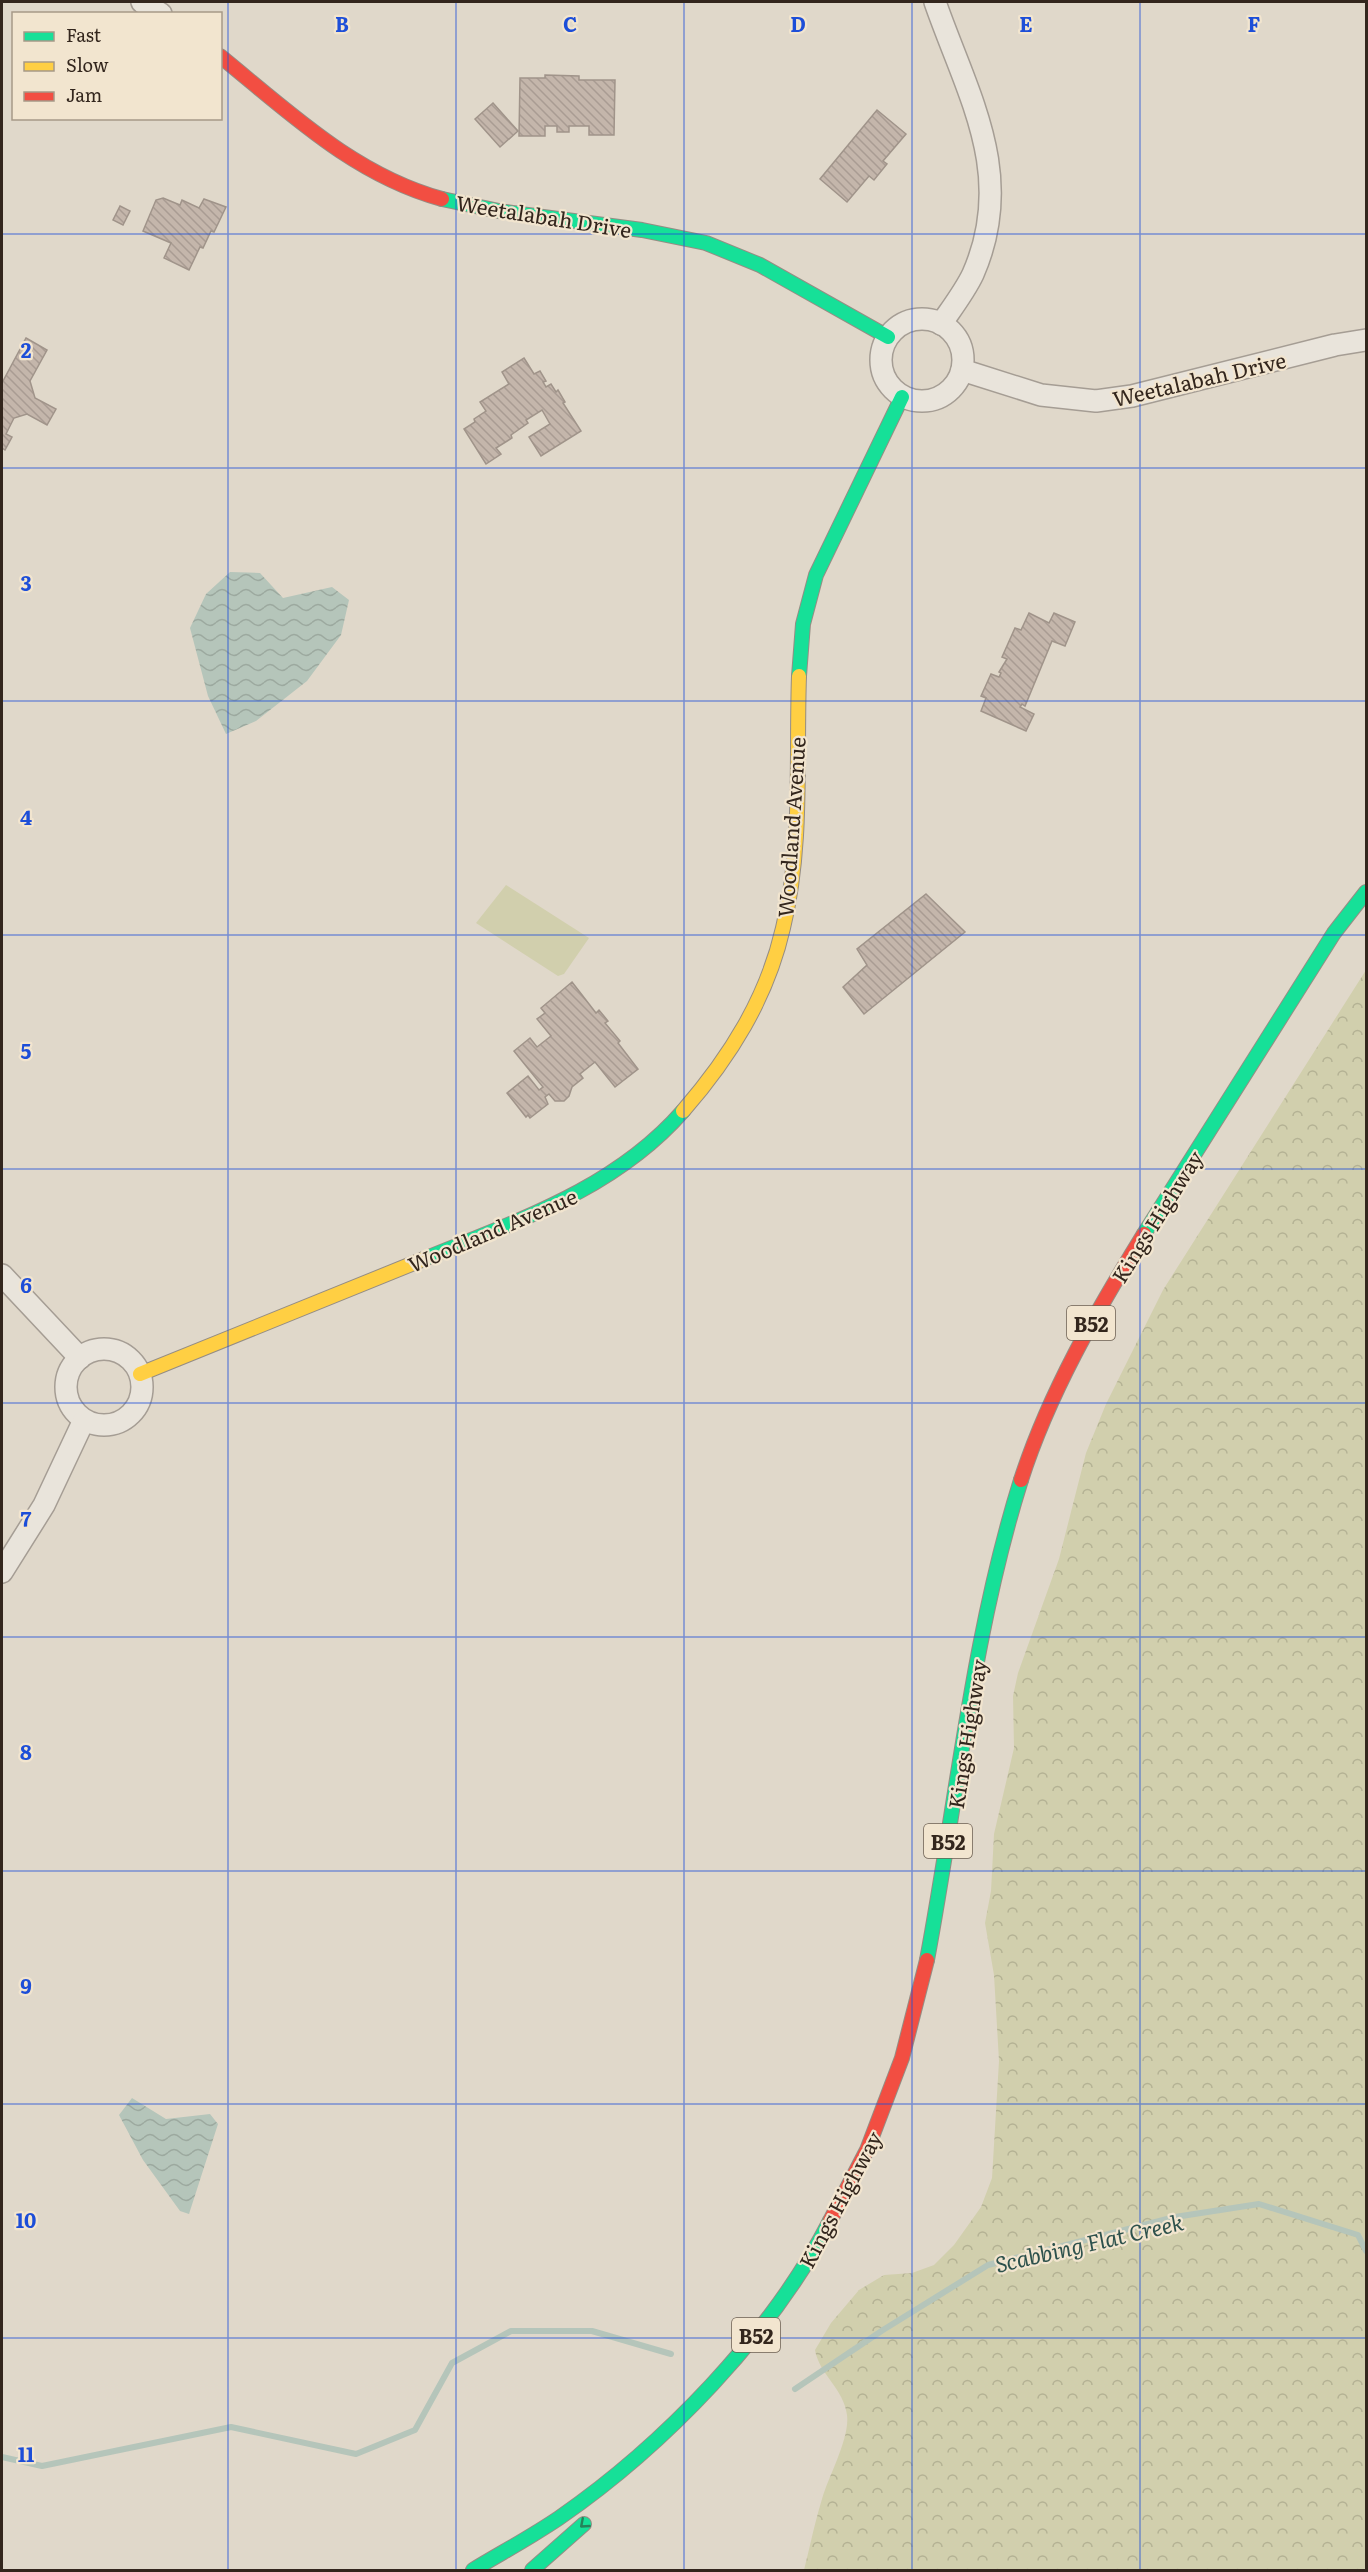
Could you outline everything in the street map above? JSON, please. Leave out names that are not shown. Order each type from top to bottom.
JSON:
[{"type":"main road","name":"Weetalabah Drive","points":[[222,58],[335,150],[396,183],[467,205],[678,236],[731,251],[769,268],[888,337]]},
{"type":"main road","name":"Woodland Avenue","points":[[140,1374],[520,1220],[578,1194],[663,1133],[713,1075],[738,1041],[756,1007],[774,962],[783,929],[790,889],[796,786],[797,693],[808,600],[834,533],[903,397]]},
{"type":"main road","name":"Kings Highway","points":[[473,2571],[557,2520],[605,2486],[669,2430],[723,2374],[775,2310],[824,2235],[866,2153],[898,2072],[918,2005],[981,1647],[1001,1549],[1020,1483],[1043,1421],[1085,1333],[1125,1265],[1360,893],[1364,875]]},
{"type":"main road","points":[[648,2466],[691,2418],[723,2374]]},
{"type":"main road","points":[[532,2571],[592,2517]]},
{"type":"street","points":[[142,2],[158,12]]},
{"type":"street","points":[[935,2],[976,107],[989,172],[991,196],[982,249],[972,276],[941,324]]},
{"type":"street","points":[[922,319],[941,324],[958,340],[963,355],[962,370],[953,387],[938,398],[920,402],[903,397],[890,386],[882,370],[881,353],[888,337],[909,321],[922,319]]},
{"type":"street","name":"Weetalabah Drive","points":[[962,370],[1041,395],[1096,401],[1132,396],[1335,345],[1366,340]]},
{"type":"street","points":[[2,1275],[80,1358]]},
{"type":"street","points":[[115,1350],[135,1363],[142,1387],[140,1400],[133,1412],[123,1420],[110,1425],[97,1425],[84,1420],[74,1410],[68,1397],[66,1383],[71,1369],[80,1358],[91,1351],[115,1350]]},
{"type":"street","points":[[2,1572],[44,1505],[84,1420]]},
{"type":"green space","points":[[506,885],[589,938],[564,974],[558,976],[476,923]]},
{"type":"green space","points":[[1366,970],[1366,2570],[804,2570],[822,2499],[842,2445],[847,2424],[845,2406],[821,2367],[815,2350],[831,2323],[859,2290],[884,2275],[912,2273],[934,2265],[954,2245],[981,2207],[992,2178],[999,2061],[994,1975],[985,1923],[991,1891],[994,1834],[1014,1748],[1013,1696],[1018,1673],[1059,1559],[1086,1453],[1106,1404],[1163,1290]]},
{"type":"water","points":[[230,572],[260,573],[283,598],[332,587],[349,600],[341,635],[307,681],[256,721],[226,734],[208,696],[190,628],[206,594]]},
{"type":"water","points":[[132,2098],[166,2119],[210,2114],[218,2124],[189,2214],[180,2211],[143,2160],[119,2115]]},
{"type":"building","points":[[545,75],[579,76],[579,80],[615,80],[614,135],[589,135],[589,126],[569,126],[569,132],[557,132],[557,126],[545,126],[545,136],[519,136],[520,78],[545,78]]},
{"type":"building","points":[[493,103],[518,131],[500,147],[475,119]]},
{"type":"building","points":[[877,110],[906,134],[883,161],[887,164],[874,180],[869,176],[847,202],[820,179]]},
{"type":"building","points":[[163,198],[180,205],[182,200],[199,208],[204,199],[226,207],[214,232],[211,231],[203,248],[200,247],[189,270],[164,258],[171,243],[143,231],[156,200]]},
{"type":"building","points":[[120,206],[130,211],[123,225],[113,220]]},
{"type":"building","points":[[26,338],[47,350],[30,381],[35,398],[56,409],[47,425],[27,414],[14,418],[6,434],[12,437],[5,450],[2,448],[2,383]]},
{"type":"building","points":[[524,358],[534,374],[540,371],[546,381],[543,382],[546,387],[551,384],[556,392],[558,390],[565,402],[563,403],[581,431],[541,456],[529,437],[550,424],[542,410],[526,420],[528,423],[511,435],[512,438],[496,448],[501,454],[486,464],[464,429],[486,411],[480,402],[509,384],[502,372]]},
{"type":"building","points":[[1029,613],[1049,623],[1054,613],[1075,622],[1065,646],[1052,641],[1025,706],[1022,704],[1020,707],[1034,714],[1026,731],[981,711],[986,698],[981,696],[991,674],[999,677],[1001,673],[999,672],[1007,659],[1002,657],[1015,628],[1021,630]]},
{"type":"building","points":[[926,894],[965,932],[864,1014],[843,987],[867,965],[857,949]]},
{"type":"building","points":[[572,982],[596,1013],[599,1010],[608,1021],[605,1023],[638,1069],[615,1087],[595,1062],[580,1074],[583,1078],[572,1087],[569,1096],[564,1101],[555,1101],[549,1094],[545,1097],[548,1104],[530,1118],[528,1115],[526,1117],[507,1093],[528,1076],[539,1090],[543,1087],[514,1051],[530,1038],[537,1047],[551,1036],[537,1019],[545,1013],[541,1008]]},
{"type":"waterway","name":"Scabbing Flat Creek","points":[[795,2389],[883,2330],[988,2265],[1175,2217],[1259,2204],[1358,2235],[1366,2251]]},
{"type":"waterway","name":"Scabbing Flat Creek","points":[[2,2457],[42,2466],[231,2427],[356,2454],[415,2430],[452,2363],[511,2331],[592,2331],[671,2354]]},
{"type":"traffic: fast","points":[[442,199],[499,211],[642,230],[706,243],[760,265],[888,337]]},
{"type":"traffic: fast","points":[[799,676],[803,624],[816,575],[902,397]]},
{"type":"traffic: fast","points":[[1144,1234],[1334,933],[1366,892]]},
{"type":"traffic: fast","points":[[424,1259],[529,1216],[596,1182],[627,1162],[683,1111]]},
{"type":"traffic: fast","points":[[927,1960],[978,1658],[1004,1539],[1021,1480]]},
{"type":"traffic: fast","points":[[473,2570],[559,2518],[637,2457],[675,2422],[712,2385],[778,2305],[830,2221]]},
{"type":"traffic: fast","points":[[532,2570],[584,2524]]},
{"type":"traffic: slow","points":[[683,1111],[700,1091],[745,1026],[767,979],[783,928],[794,866],[799,676]]},
{"type":"traffic: slow","points":[[140,1374],[424,1259]]},
{"type":"traffic: jam","points":[[222,58],[297,120],[351,158],[410,188],[442,199]]},
{"type":"traffic: jam","points":[[1021,1480],[1032,1448],[1060,1384],[1108,1293],[1144,1234]]},
{"type":"traffic: jam","points":[[830,2221],[867,2150],[902,2058],[927,1960]]}]
